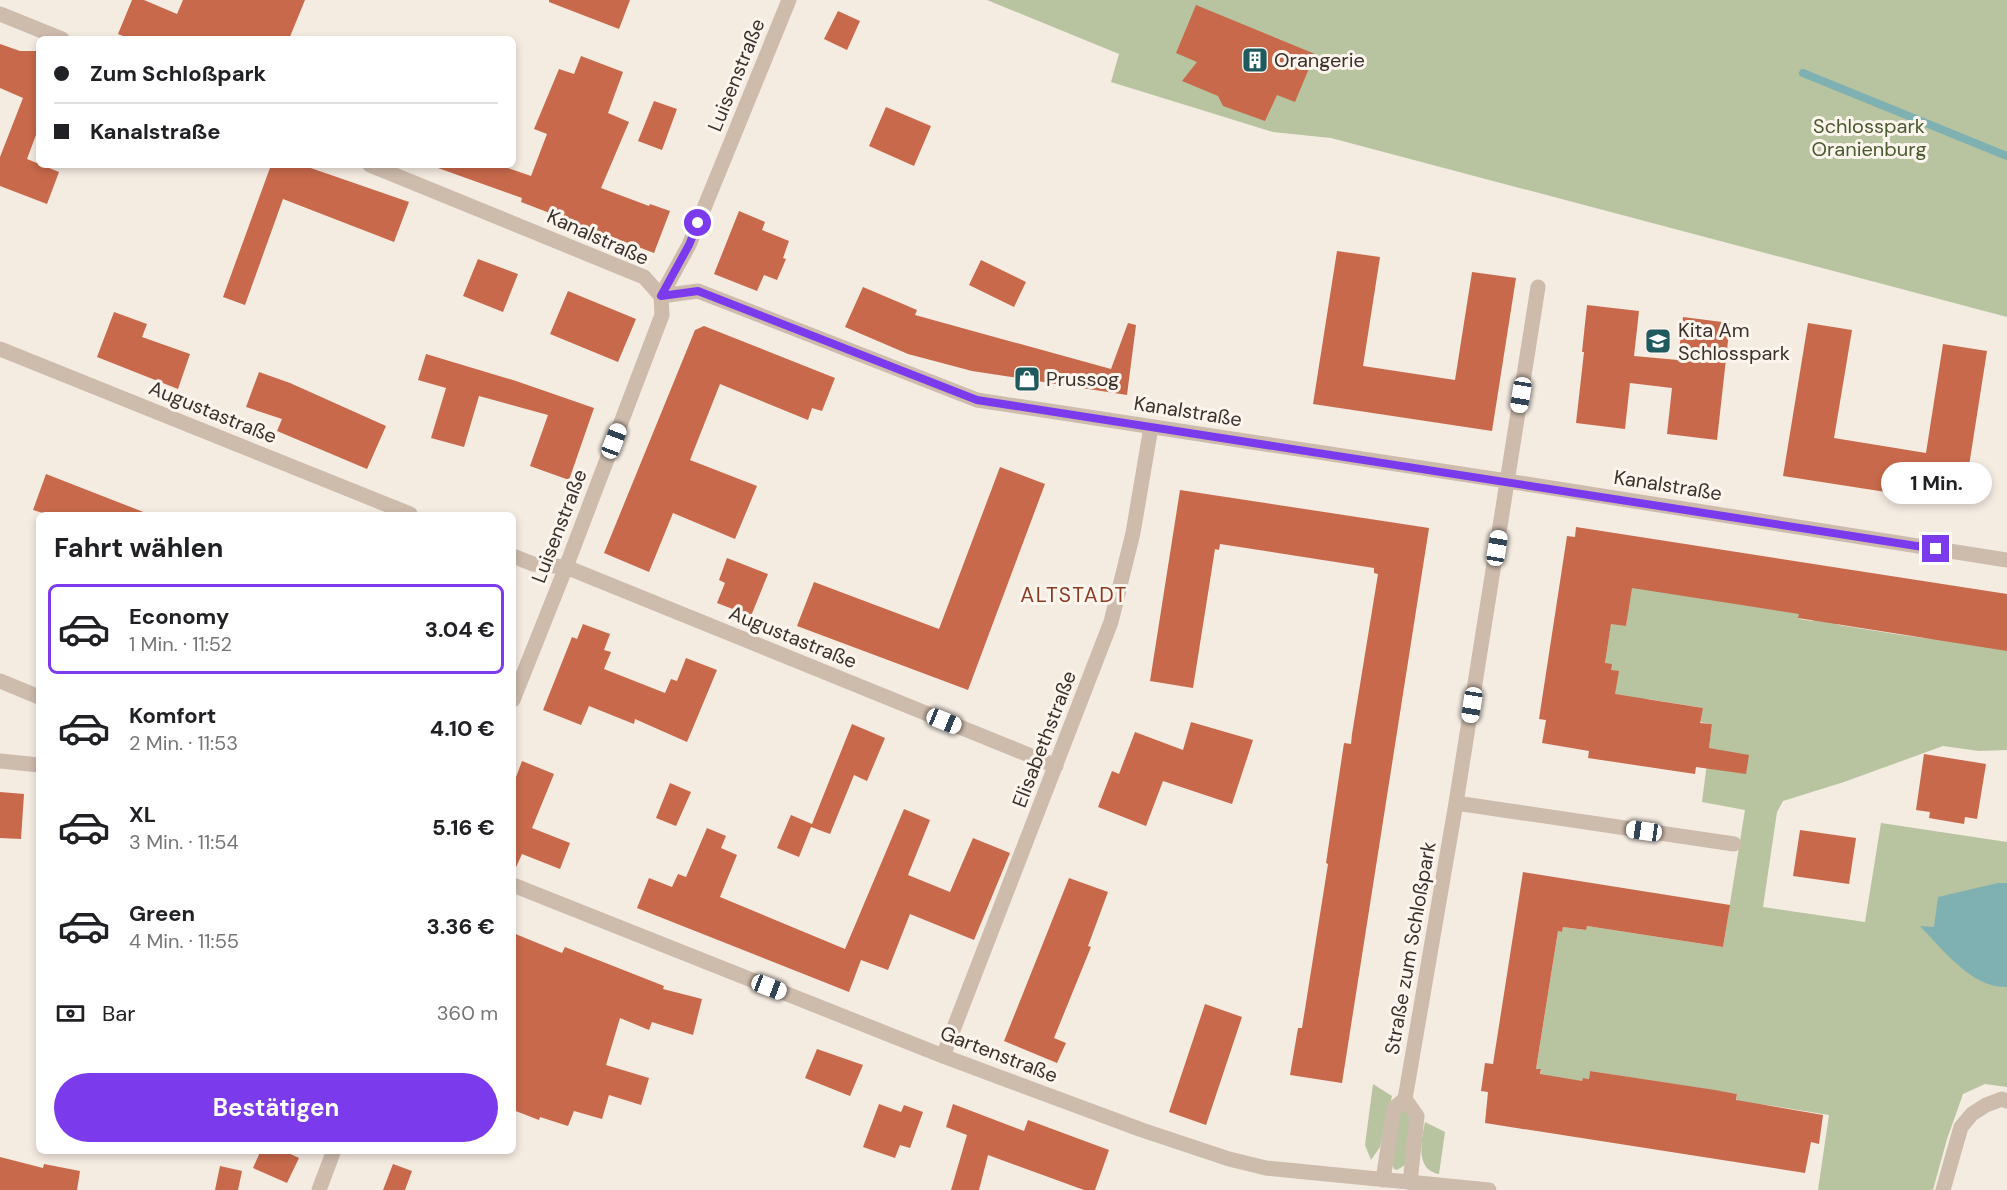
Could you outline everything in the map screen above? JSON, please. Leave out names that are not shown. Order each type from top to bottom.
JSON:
[{"type":"street","name":"Luisenstraße","points":[[516,692],[662,315],[661,296],[689,245],[789,0]]},
{"type":"street","points":[[0,14],[55,36]]},
{"type":"street","name":"Kanalstraße","points":[[377,168],[644,277],[661,296],[698,291],[977,400],[2007,560]]},
{"type":"street","name":"Straße zum Schloßpark","points":[[1383,1180],[1394,1108],[1406,1099],[1456,803],[1538,287]]},
{"type":"street","name":"Augustastraße","points":[[0,350],[405,512]]},
{"type":"street","name":"Elisabethstraße","points":[[944,1056],[1111,622],[1133,533],[1151,427]]},
{"type":"street","name":"Augustastraße","points":[[516,557],[533,564],[566,567],[1056,766]]},
{"type":"street","points":[[0,681],[36,696]]},
{"type":"street","points":[[0,761],[36,765]]},
{"type":"street","points":[[1456,803],[1734,844]]},
{"type":"street","name":"Gartenstraße","points":[[516,886],[944,1056],[1142,1130],[1229,1159],[1266,1168],[1489,1190]]},
{"type":"street","points":[[1406,1099],[1417,1116],[1410,1183]]},
{"type":"street","points":[[1943,1190],[1961,1127],[1972,1114],[1986,1105],[2002,1099],[2007,1101]]},
{"type":"street","points":[[319,1190],[332,1154]]},
{"type":"green space","name":"Schlosspark Oranienburg","points":[[987,0],[2007,0],[2007,317],[1331,138],[1273,132],[1111,82],[1119,54]]},
{"type":"green space","points":[[1618,581],[1799,612],[1799,619],[1813,621],[1814,614],[1839,625],[1895,634],[2004,644],[2003,650],[2007,651],[2007,750],[1979,751],[1943,746],[1844,782],[1783,801],[1777,812],[1763,907],[1865,922],[1881,823],[2007,842],[2007,1087],[1985,1084],[1963,1094],[1947,1139],[1933,1190],[1818,1190],[1829,1115],[1768,1105],[1736,1103],[1737,1094],[1590,1071],[1589,1079],[1583,1078],[1582,1085],[1540,1077],[1541,1070],[1536,1069],[1558,931],[1562,932],[1563,927],[1585,930],[1587,926],[1723,947],[1745,810],[1702,802],[1712,724],[1699,722],[1703,708],[1648,699],[1605,703],[1611,670],[1605,663],[1611,622],[1626,626],[1627,617]]},
{"type":"green space","points":[[1373,1084],[1392,1096],[1380,1147],[1371,1160],[1365,1145]]},
{"type":"green space","points":[[1400,1111],[1411,1113],[1405,1165],[1397,1170],[1394,1169],[1392,1163]]},
{"type":"green space","points":[[1425,1122],[1445,1132],[1439,1174],[1431,1171],[1423,1160],[1422,1144]]},
{"type":"water","points":[[2007,883],[2007,987],[1994,986],[1970,974],[1959,966],[1920,926],[1934,927],[1938,897]]},
{"type":"building","points":[[132,0],[144,0],[177,14],[183,0],[305,0],[290,36],[123,36],[118,34]]},
{"type":"building","points":[[549,0],[630,0],[619,29],[549,2]]},
{"type":"building","name":"Orangerie","points":[[1196,5],[1315,54],[1295,102],[1277,95],[1265,121],[1223,106],[1218,96],[1182,81],[1197,62],[1176,53]]},
{"type":"building","points":[[838,11],[860,21],[847,50],[824,39]]},
{"type":"building","points":[[0,44],[20,51],[36,51],[36,135],[27,159],[36,163],[36,168],[49,168],[59,172],[47,204],[0,186],[0,157],[23,98],[0,88]]},
{"type":"building","points":[[581,56],[623,72],[608,113],[629,122],[601,188],[649,206],[650,204],[670,211],[654,253],[521,202],[522,198],[438,168],[508,168],[531,176],[547,134],[534,129],[559,69],[574,74]]},
{"type":"building","points":[[654,101],[677,109],[662,150],[638,141]]},
{"type":"building","points":[[886,107],[931,126],[914,166],[869,146]]},
{"type":"building","points":[[270,168],[311,168],[409,202],[394,242],[283,199],[245,305],[223,297]]},
{"type":"building","points":[[739,211],[765,222],[762,230],[789,241],[783,258],[786,259],[777,280],[764,275],[757,291],[714,274]]},
{"type":"building","points":[[1337,251],[1380,257],[1363,366],[1455,380],[1472,272],[1516,278],[1492,431],[1313,404]]},
{"type":"building","points":[[478,259],[518,274],[503,312],[463,296]]},
{"type":"building","points":[[981,260],[1026,282],[1014,307],[969,285]]},
{"type":"building","points":[[863,287],[917,310],[915,315],[1111,369],[1128,323],[1136,325],[1127,395],[972,371],[908,354],[845,327]]},
{"type":"building","points":[[568,291],[636,319],[618,362],[550,334]]},
{"type":"building","points":[[1587,305],[1639,311],[1634,356],[1678,360],[1683,317],[1730,323],[1717,440],[1667,434],[1672,388],[1630,383],[1625,429],[1576,423]]},
{"type":"building","points":[[114,312],[147,324],[142,337],[190,354],[178,389],[97,357]]},
{"type":"building","points":[[1808,323],[1852,330],[1834,438],[1926,453],[1943,344],[1987,351],[1963,504],[1783,476]]},
{"type":"building","points":[[704,326],[835,378],[822,411],[812,408],[808,420],[720,384],[690,460],[757,486],[735,539],[673,513],[649,572],[604,553],[695,330]]},
{"type":"building","points":[[426,354],[516,381],[594,408],[569,480],[530,466],[548,415],[479,396],[464,447],[431,438],[446,388],[418,380]]},
{"type":"building","points":[[259,372],[290,383],[386,426],[367,469],[277,431],[282,419],[246,407]]},
{"type":"building","points":[[1000,467],[1045,484],[968,690],[797,626],[814,582],[939,629]]},
{"type":"building","points":[[46,474],[143,512],[40,512],[33,510]]},
{"type":"building","points":[[1180,490],[1429,528],[1342,1083],[1290,1075],[1298,1028],[1302,1028],[1328,864],[1326,863],[1344,743],[1351,744],[1378,574],[1374,573],[1374,568],[1220,544],[1219,550],[1215,549],[1193,688],[1150,681]]},
{"type":"building","points":[[1576,527],[2007,594],[2007,651],[1798,618],[1799,614],[1632,588],[1626,626],[1611,624],[1605,663],[1612,664],[1611,670],[1619,671],[1615,694],[1703,708],[1700,723],[1712,724],[1709,748],[1749,755],[1746,774],[1696,767],[1695,774],[1588,758],[1589,751],[1542,743],[1546,720],[1539,719],[1567,536],[1575,537]]},
{"type":"building","points":[[727,558],[768,574],[751,616],[717,603],[725,583],[719,580]]},
{"type":"building","points":[[583,624],[610,634],[604,650],[611,652],[604,669],[665,693],[671,679],[677,681],[686,658],[717,670],[687,742],[635,719],[634,724],[589,706],[581,725],[543,710],[572,637],[577,639]]},
{"type":"building","points":[[1191,722],[1253,740],[1232,804],[1163,781],[1146,826],[1098,807],[1112,771],[1119,774],[1135,732],[1183,750]]},
{"type":"building","points":[[852,724],[885,738],[867,781],[854,775],[830,834],[811,827],[799,857],[777,848],[791,815],[812,824]]},
{"type":"building","points":[[1924,754],[1986,764],[1977,819],[1965,817],[1964,824],[1929,818],[1930,812],[1916,810]]},
{"type":"building","points":[[522,761],[554,774],[532,828],[570,843],[560,869],[522,854],[516,867],[516,777]]},
{"type":"building","points":[[670,783],[691,792],[676,826],[656,818]]},
{"type":"building","points":[[0,792],[24,794],[21,839],[0,838]]},
{"type":"building","points":[[904,809],[930,820],[908,875],[950,892],[973,838],[1010,853],[974,940],[910,914],[888,970],[861,960],[849,992],[637,908],[649,878],[672,887],[678,874],[686,877],[707,828],[726,836],[721,848],[737,855],[720,897],[845,949]]},
{"type":"building","points":[[1800,830],[1856,838],[1849,884],[1793,876]]},
{"type":"building","points":[[1523,872],[1730,905],[1723,947],[1587,926],[1586,930],[1563,927],[1562,932],[1558,931],[1536,1069],[1541,1069],[1540,1074],[1582,1081],[1583,1078],[1589,1079],[1590,1071],[1715,1090],[1737,1094],[1736,1100],[1823,1115],[1819,1144],[1811,1142],[1805,1173],[1485,1123],[1488,1092],[1481,1091],[1485,1063],[1493,1064]]},
{"type":"building","points":[[1069,878],[1108,892],[1088,946],[1091,947],[1054,1038],[1066,1043],[1057,1063],[1004,1041]]},
{"type":"building","points":[[516,934],[562,953],[565,947],[664,986],[663,989],[702,999],[693,1035],[652,1022],[649,1030],[620,1018],[606,1065],[649,1078],[641,1105],[609,1095],[602,1119],[574,1111],[568,1126],[540,1117],[539,1120],[516,1111]]},
{"type":"building","points":[[1205,1004],[1242,1017],[1206,1125],[1169,1112]]},
{"type":"building","points":[[817,1049],[863,1065],[850,1096],[805,1078]]},
{"type":"building","points":[[879,1104],[901,1112],[904,1105],[923,1112],[910,1148],[900,1145],[895,1158],[863,1147]]},
{"type":"building","points":[[953,1104],[1024,1131],[1028,1120],[1109,1150],[1095,1190],[1084,1190],[988,1155],[979,1190],[951,1190],[967,1135],[946,1127]]},
{"type":"building","points":[[259,1154],[290,1154],[299,1158],[287,1183],[253,1168]]},
{"type":"building","points":[[0,1157],[43,1168],[44,1164],[80,1171],[77,1190],[0,1190]]},
{"type":"building","points":[[393,1164],[412,1171],[405,1190],[383,1190]]},
{"type":"building","points":[[220,1166],[242,1171],[238,1190],[215,1190]]},
{"type":"waterway","points":[[1803,73],[2007,156]]},
{"type":"place","name":"Orangerie","points":[[1255,60]]},
{"type":"place","name":"Kita Am Schlosspark","points":[[1658,341]]},
{"type":"place","name":"Prussog","points":[[1027,379]]},
{"type":"district","name":"ALTSTADT","points":[[1074,595]]},
{"type":"route","points":[[698,223],[689,245],[661,296],[698,291],[977,400],[1936,549]]}]
